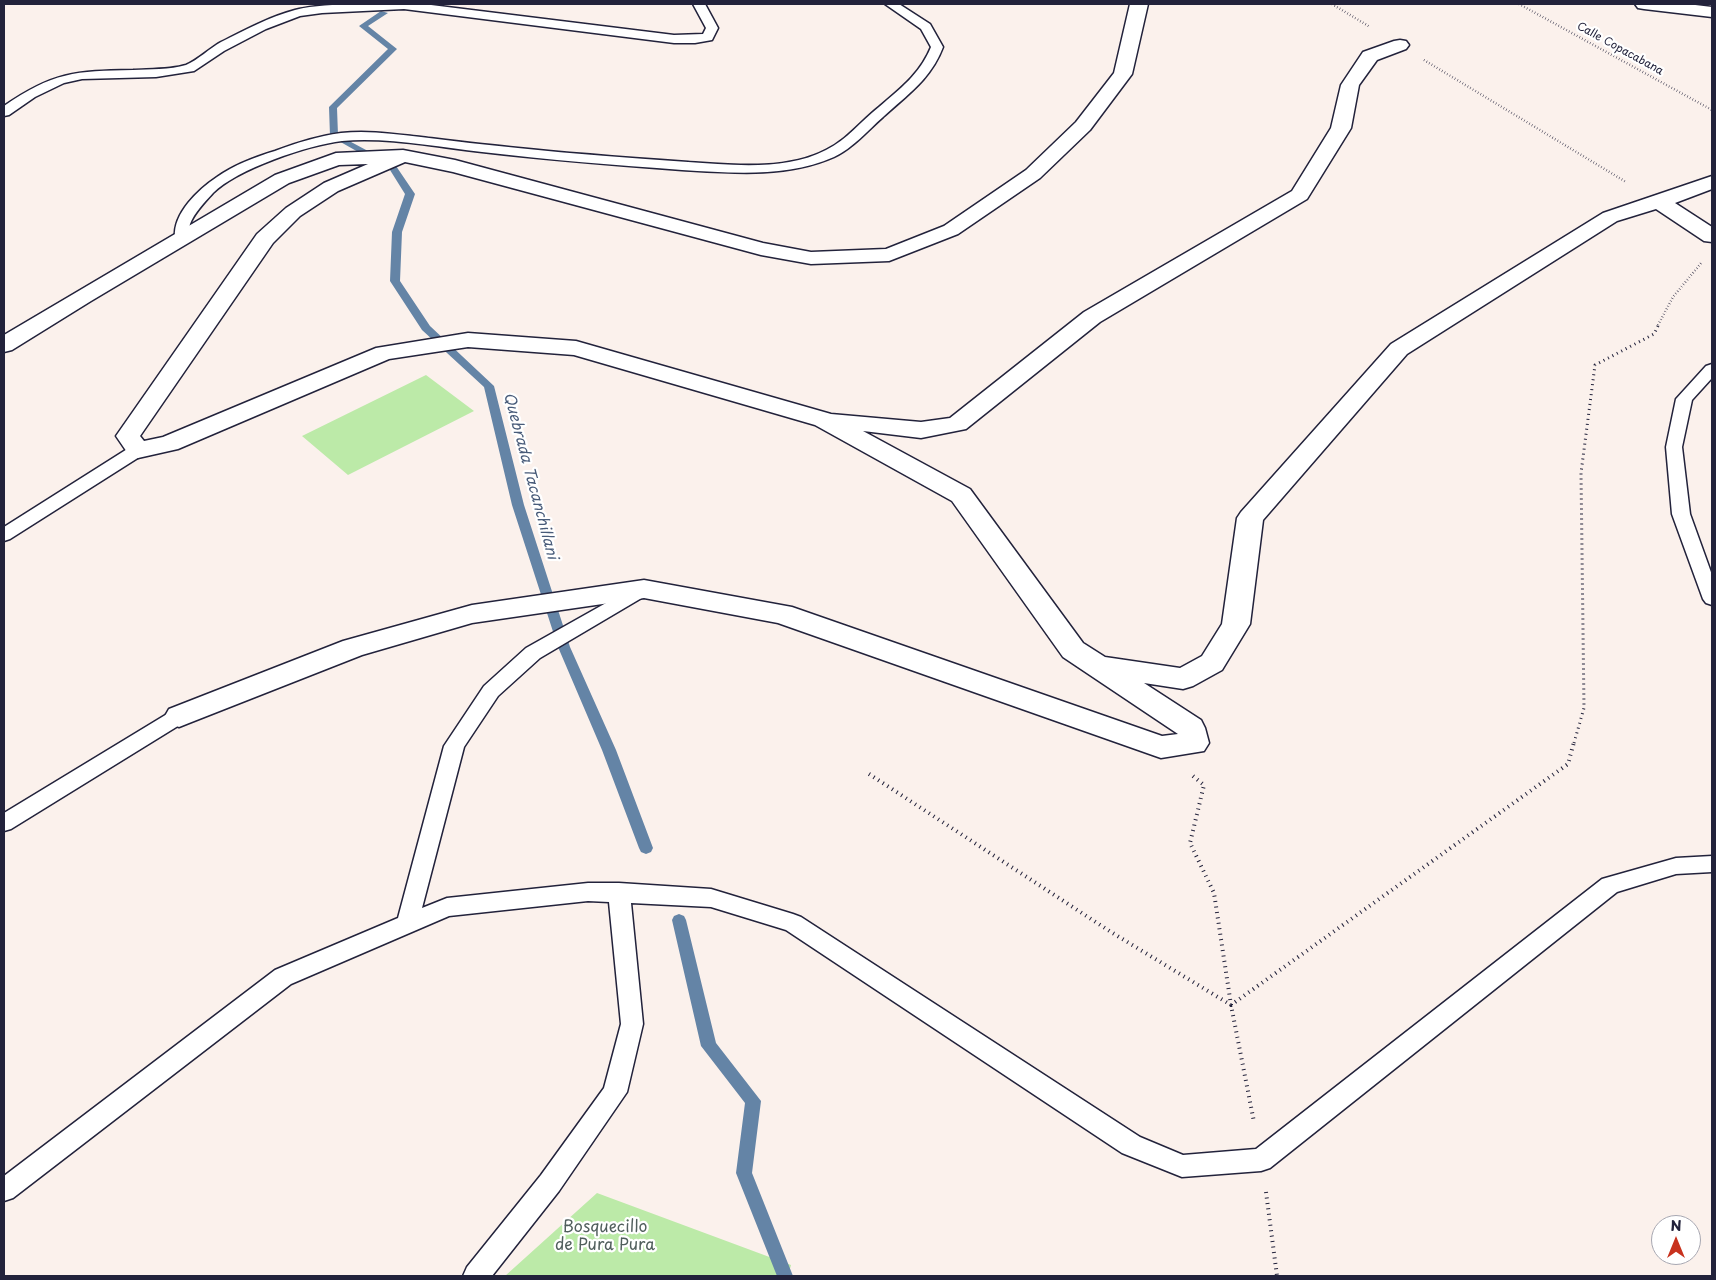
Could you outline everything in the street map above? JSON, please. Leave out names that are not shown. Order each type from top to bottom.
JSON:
[{"type":"street","points":[[4,345],[282,179],[336,159],[403,156],[456,166],[761,249],[812,258],[889,256],[951,230],[1033,174],[1083,126],[1123,74],[1139,4]]},
{"type":"street","points":[[1644,4],[1712,12]]},
{"type":"street","points":[[403,156],[331,188],[293,212],[265,239],[128,436],[138,450],[169,444],[384,353],[468,340],[576,348],[824,420],[921,430],[957,424],[1092,317],[1300,195],[1341,128],[1350,85],[1370,56],[1400,45]]},
{"type":"street","points":[[1097,666],[1183,679],[1212,663],[1236,624],[1250,518],[1399,349],[1610,217],[1659,202],[1712,182]]},
{"type":"street","points":[[1659,202],[1709,246]]},
{"type":"street","points":[[179,716],[353,648],[472,614],[644,589],[782,614],[1161,746],[1194,743],[1191,728],[1073,650],[961,495],[824,420]]},
{"type":"lane","points":[[4,112],[30,94],[60,80],[82,75],[165,72],[190,68],[220,48],[262,26],[297,13],[322,9],[404,6],[674,39],[695,39],[708,37],[712,28],[699,4]]},
{"type":"lane","points":[[182,237],[181,228],[187,215],[215,184],[235,172],[268,158],[337,138],[374,136],[616,162],[725,168],[786,165],[822,157],[847,144],[868,122],[914,85],[933,59],[937,47],[926,27],[891,4]]},
{"type":"lane","points":[[1712,369],[1684,399],[1674,447],[1682,514],[1712,599]]},
{"type":"lane","points":[[4,535],[138,450]]},
{"type":"lane","points":[[407,924],[454,746],[491,691],[533,654],[644,589]]},
{"type":"lane","points":[[4,824],[179,716]]},
{"type":"lane","points":[[4,1190],[283,977],[447,907],[588,892],[619,892],[711,898],[793,923],[1130,1144],[1182,1166],[1261,1160],[1610,885],[1676,866],[1712,864]]},
{"type":"lane","points":[[476,1276],[550,1184],[615,1092],[632,1024],[619,892]]},
{"type":"path","points":[[1332,4],[1659,202]]},
{"type":"path","name":"Calle Copacabana","points":[[1519,4],[1712,110]]},
{"type":"path","points":[[1231,1005],[1568,764],[1584,708],[1581,473],[1595,365],[1654,334],[1673,297],[1709,246]]},
{"type":"path","points":[[1161,746],[1204,785],[1190,842],[1214,893],[1231,1005],[1261,1160],[1277,1276]]},
{"type":"path","points":[[869,774],[1111,932],[1231,1005]]},
{"type":"green space","points":[[426,375],[474,411],[348,475],[302,436]]},
{"type":"green space","name":"Bosquecillo de Pura Pura","points":[[597,1193],[791,1265],[788,1276],[505,1276]]},
{"type":"waterway","name":"Quebrada Tacanchillani","points":[[384,13],[363,26],[393,49],[333,107],[334,136],[393,168],[410,194],[397,232],[395,281],[426,328],[489,386],[518,505],[564,647],[609,750],[646,848]]},
{"type":"waterway","name":"Quebrada Tacanchillani","points":[[679,920],[709,1046],[753,1101],[744,1173],[785,1276]]}]
